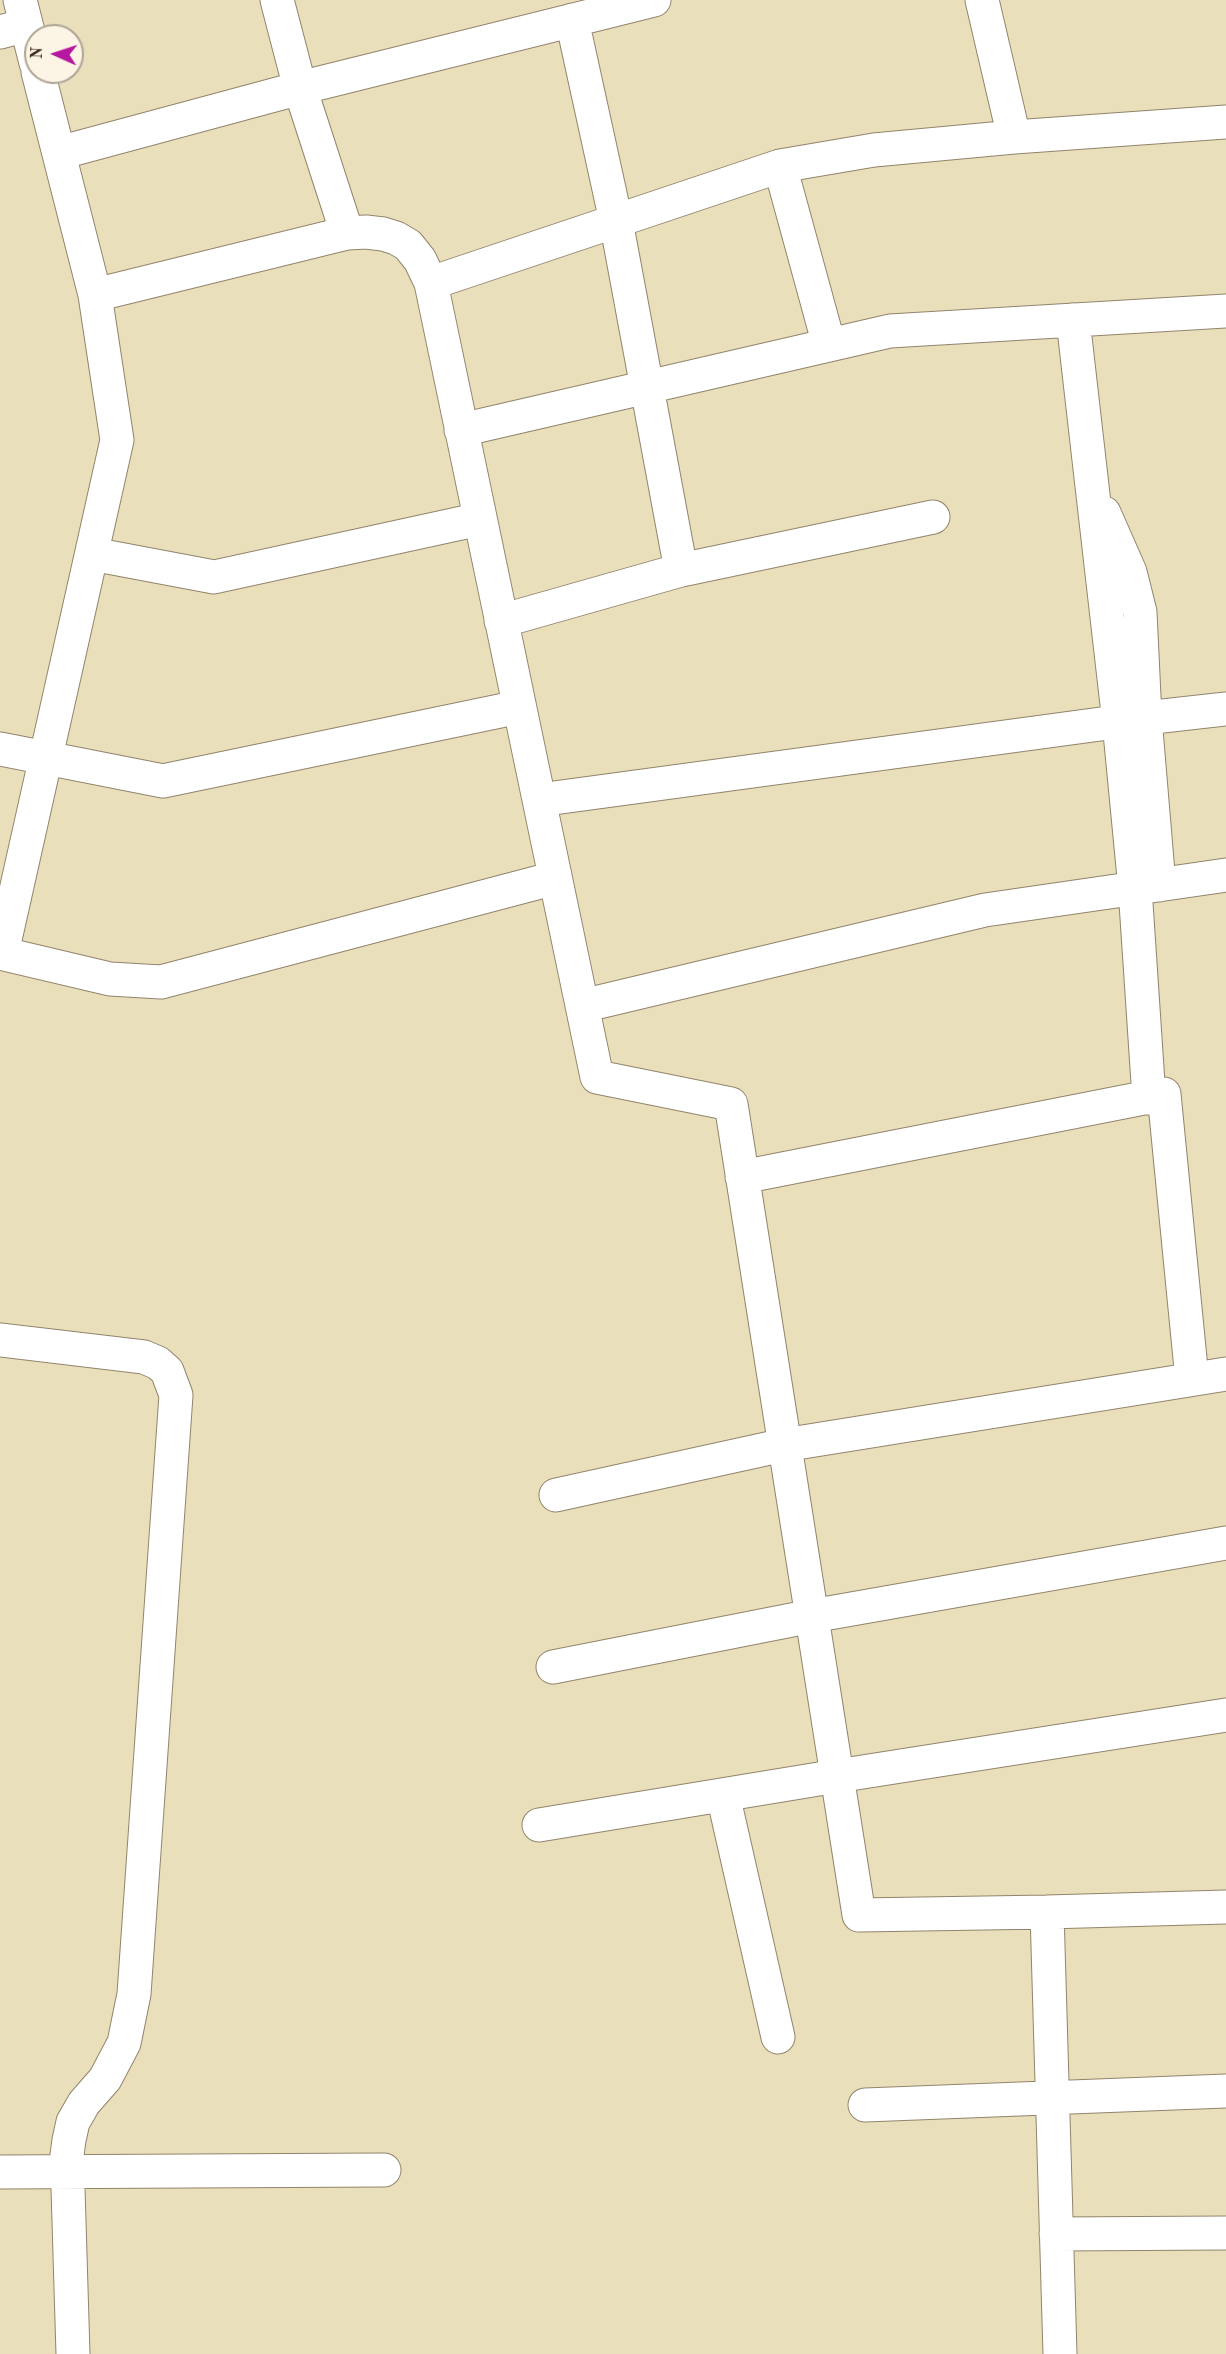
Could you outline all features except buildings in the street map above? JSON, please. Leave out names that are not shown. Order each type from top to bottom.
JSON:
[{"type":"street","points":[[277,0],[300,87],[347,233]]},
{"type":"street","points":[[59,153],[591,11],[654,0]]},
{"type":"street","points":[[982,0],[1014,137]]},
{"type":"street","points":[[591,11],[616,221],[681,570]]},
{"type":"street","points":[[16,19],[24,37]]},
{"type":"street","points":[[41,84],[95,295],[117,440],[1,953],[110,979],[161,982],[555,878]]},
{"type":"street","points":[[431,283],[780,166],[874,150],[1014,137],[1226,122]]},
{"type":"street","points":[[780,166],[828,345]]},
{"type":"street","points":[[95,295],[347,233],[366,232],[396,238],[408,245],[420,260],[431,283],[597,1077],[731,1104],[859,1915],[1226,1907]]},
{"type":"street","points":[[461,430],[890,331],[1226,311]]},
{"type":"street","points":[[1076,320],[1095,478],[1104,513],[1131,572],[1140,612],[1132,720],[1147,887],[1149,1098]]},
{"type":"street","points":[[501,621],[681,570],[933,517]]},
{"type":"street","points":[[92,554],[214,577],[480,519]]},
{"type":"street","points":[[0,748],[163,781],[519,708]]},
{"type":"street","points":[[539,801],[1226,709]]},
{"type":"street","points":[[582,1006],[985,910],[1226,875]]},
{"type":"street","points":[[742,1177],[1164,1094],[1192,1379]]},
{"type":"street","points":[[0,1340],[144,1357],[158,1363],[166,1371],[176,1395],[134,1994],[124,2043],[105,2079],[84,2103],[74,2122],[69,2140],[73,2354]]},
{"type":"street","points":[[556,1495],[784,1445],[1226,1374]]},
{"type":"street","points":[[554,1667],[812,1616],[1226,1543]]},
{"type":"street","points":[[539,1826],[837,1776],[1226,1715]]},
{"type":"street","points":[[723,1795],[778,2037]]},
{"type":"street","points":[[1047,1911],[1060,2354]]},
{"type":"street","points":[[865,2105],[1226,2091]]},
{"type":"street","points":[[0,2172],[384,2170]]},
{"type":"street","points":[[1056,2234],[1226,2233]]}]
